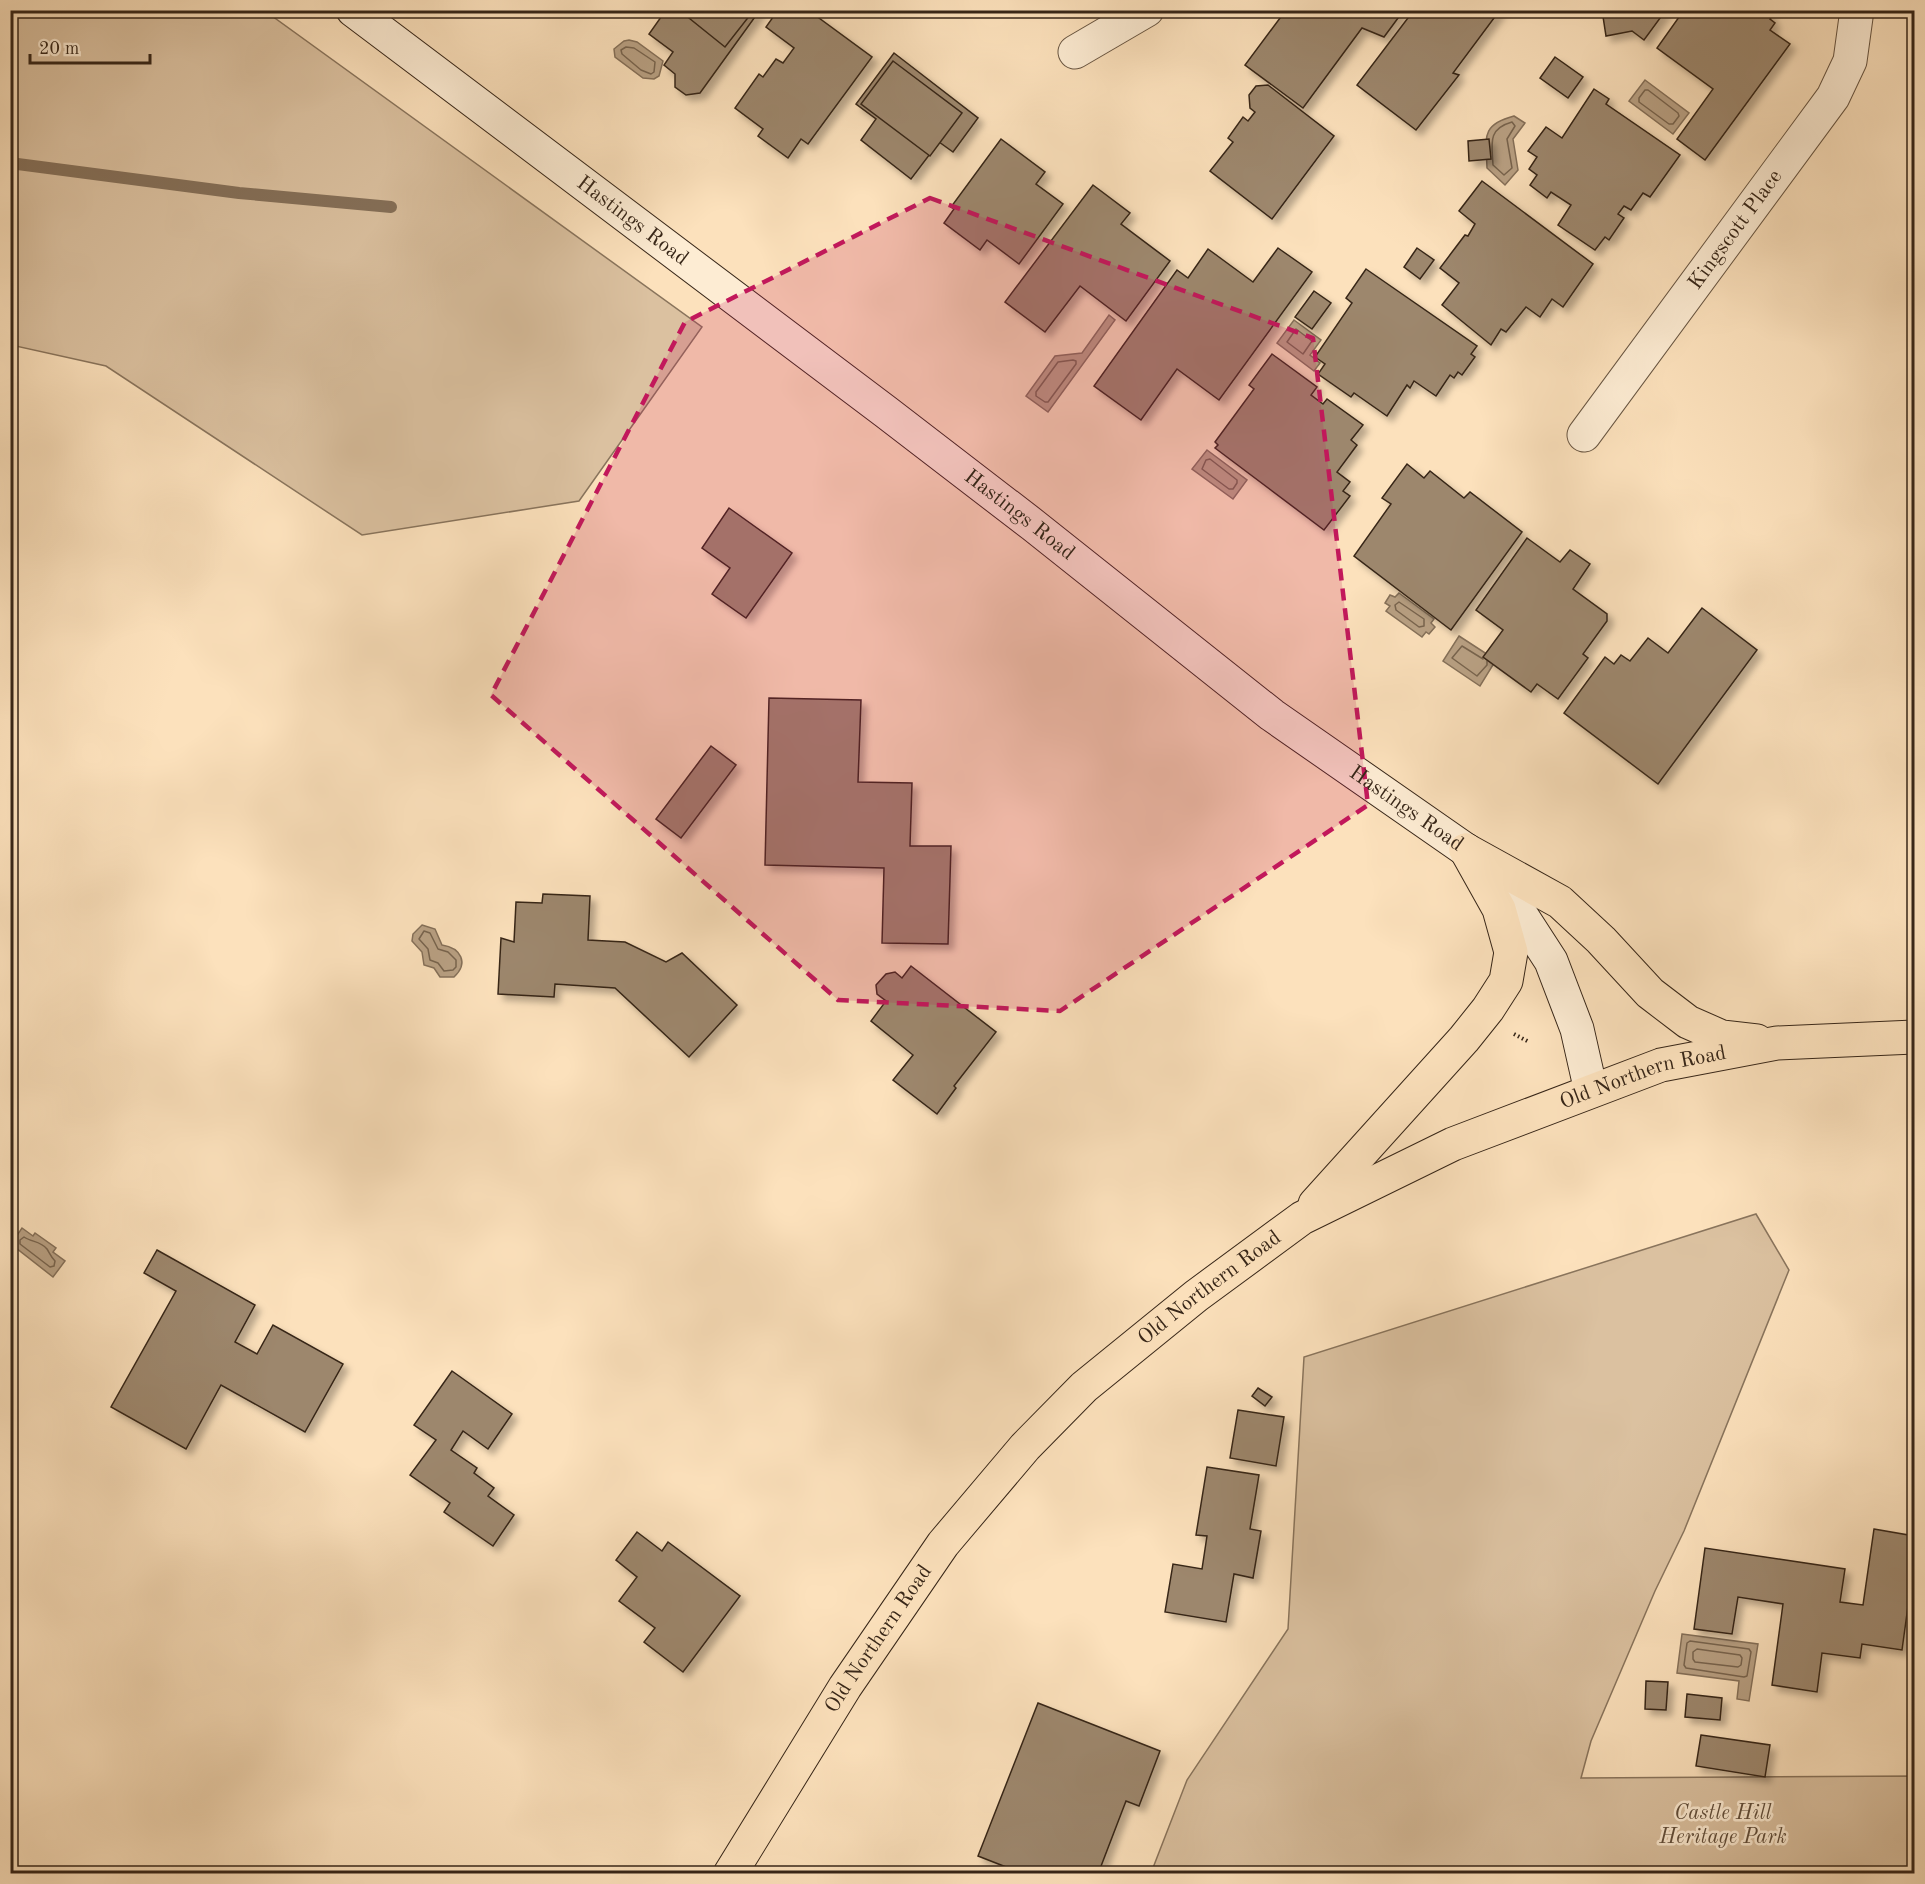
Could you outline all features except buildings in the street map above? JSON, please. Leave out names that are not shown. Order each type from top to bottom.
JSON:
[{"type":"main road","name":"Hastings Road","points":[[353,10],[969,476],[1272,715],[1466,850],[1518,910],[1551,961],[1577,1029],[1591,1091]]},
{"type":"main road","points":[[1075,52],[1147,10]]},
{"type":"main road","name":"Kingscott Place","points":[[1584,435],[1833,97],[1850,61],[1857,10]]},
{"type":"main road","points":[[1466,850],[1560,902],[1650,993],[1688,1022],[1722,1037],[1777,1043]]},
{"type":"main road","points":[[1302,1218],[1464,1040],[1506,981],[1511,952],[1499,909],[1466,850]]},
{"type":"main road","name":"Old Northern Road","points":[[730,1874],[845,1687],[943,1544],[1025,1448],[1084,1387],[1196,1296],[1302,1218],[1453,1144],[1661,1065],[1777,1043],[1914,1037]]},
{"type":"highlighted area","points":[[930,198],[1313,338],[1368,805],[1060,1011],[838,1000],[491,695],[685,322]]},
{"type":"green space","points":[[11,10],[265,11],[702,327],[579,501],[362,535],[106,366],[11,345]]},
{"type":"green space","name":"Castle Hill Heritage Park","points":[[1756,1214],[1789,1270],[1684,1531],[1655,1591],[1591,1741],[1581,1778],[1914,1776],[1914,1873],[1151,1873],[1187,1780],[1288,1629],[1304,1357]]},
{"type":"water","points":[[629,40],[637,42],[663,61],[659,76],[654,79],[643,78],[615,57],[614,49]]},
{"type":"water","points":[[1645,80],[1689,113],[1673,134],[1629,101]]},
{"type":"water","points":[[1514,116],[1525,123],[1513,139],[1518,170],[1505,185],[1487,168],[1486,141],[1490,128]]},
{"type":"water","points":[[1109,315],[1115,320],[1048,412],[1026,396],[1055,356],[1082,353]]},
{"type":"water","points":[[1294,320],[1321,340],[1310,355],[1320,363],[1314,371],[1277,343]]},
{"type":"water","points":[[1207,450],[1247,480],[1233,499],[1192,469]]},
{"type":"water","points":[[1399,593],[1434,619],[1431,623],[1435,627],[1429,634],[1426,632],[1422,637],[1386,611],[1390,606],[1385,603],[1390,595],[1395,597]]},
{"type":"water","points":[[1459,636],[1496,660],[1480,686],[1443,661]]},
{"type":"water","points":[[422,925],[435,929],[442,945],[454,949],[461,957],[461,967],[454,977],[440,977],[434,968],[424,965],[422,952],[412,941],[413,934]]},
{"type":"water","points":[[22,1228],[33,1236],[35,1233],[56,1248],[53,1252],[65,1261],[53,1277],[11,1244]]},
{"type":"water","points":[[1682,1634],[1758,1644],[1749,1701],[1737,1699],[1739,1681],[1677,1673]]},
{"type":"waterway","points":[[10,163],[239,193],[391,207]]}]
